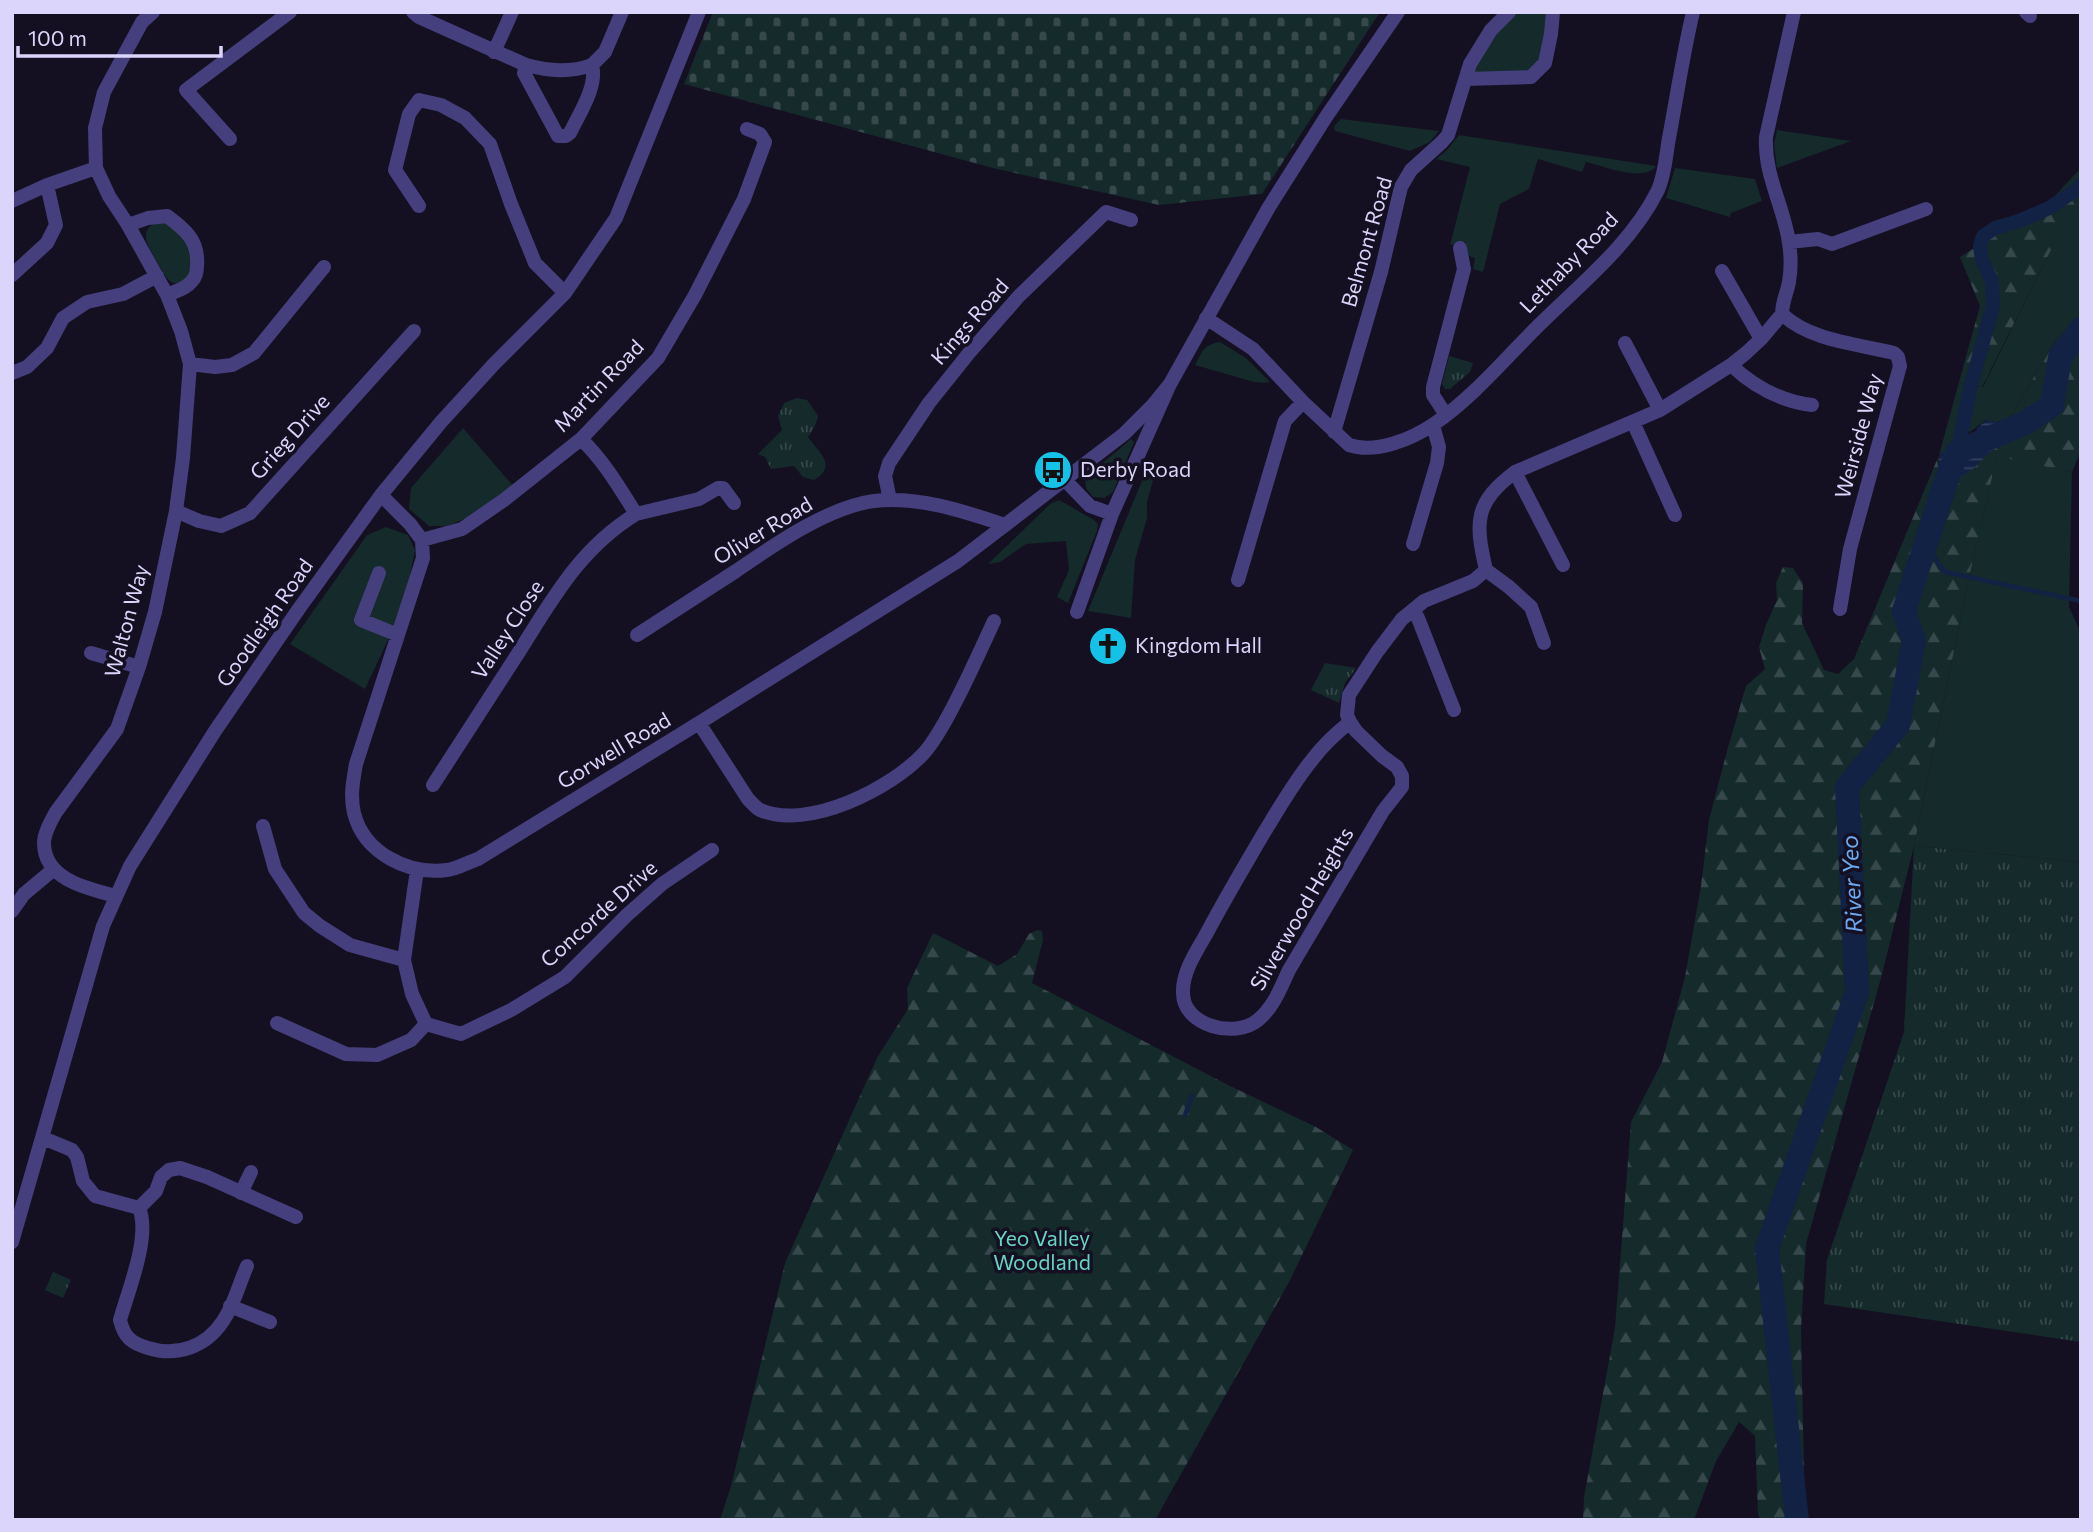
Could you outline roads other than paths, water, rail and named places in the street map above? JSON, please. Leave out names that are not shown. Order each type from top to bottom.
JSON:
[{"type":"street","points":[[12,201],[96,168],[95,128],[104,92],[142,22],[153,12]]},
{"type":"street","points":[[230,139],[186,90],[290,12]]},
{"type":"street","points":[[413,12],[494,52],[550,71],[577,70],[593,65],[605,52],[622,12]]},
{"type":"street","points":[[494,52],[512,12]]},
{"type":"street","name":"Goodleigh Road","points":[[12,1242],[103,926],[130,866],[205,746],[381,495],[468,393],[565,293],[616,218],[699,12]]},
{"type":"street","points":[[1077,612],[1112,514],[1170,384],[1291,173],[1398,12]]},
{"type":"street","name":"Belmont Road","points":[[1334,432],[1381,272],[1401,187],[1410,170],[1448,135],[1470,64],[1492,30],[1509,12]]},
{"type":"street","points":[[1466,79],[1531,77],[1545,63],[1553,12]]},
{"type":"street","name":"Lethaby Road","points":[[1206,318],[1252,349],[1349,445],[1367,448],[1405,439],[1433,425],[1613,253],[1648,206],[1661,180],[1693,12]]},
{"type":"street","points":[[1544,643],[1531,607],[1486,570],[1478,534],[1481,512],[1496,486],[1515,472],[1660,410],[1731,365],[1761,339],[1782,314],[1789,280],[1789,242],[1765,153],[1766,137],[1794,12]]},
{"type":"street","points":[[526,65],[524,73],[558,136],[570,133],[595,74],[593,65]]},
{"type":"street","points":[[419,206],[395,170],[409,114],[419,100],[441,105],[465,118],[491,144],[534,263],[565,293]]},
{"type":"street","name":"Martin Road","points":[[422,540],[462,529],[505,500],[581,439],[658,358],[695,295],[744,199],[765,142],[760,134],[747,129]]},
{"type":"street","name":"Walton Way","points":[[54,869],[44,844],[49,827],[56,812],[117,729],[155,612],[176,511],[190,364],[167,295],[109,196],[96,168]]},
{"type":"street","points":[[12,275],[47,243],[56,225],[47,186]]},
{"type":"street","points":[[1789,242],[1818,239],[1832,244],[1926,209]]},
{"type":"street","name":"Kings Road","points":[[890,500],[885,477],[895,451],[969,353],[1019,296],[1106,212],[1131,220]]},
{"type":"street","points":[[128,225],[148,218],[167,216],[186,230],[198,252],[197,272],[184,288],[167,295]]},
{"type":"street","points":[[1446,415],[1433,395],[1433,387],[1464,269],[1460,248]]},
{"type":"street","points":[[190,364],[215,367],[232,365],[254,353],[324,267]]},
{"type":"street","points":[[1722,271],[1761,339]]},
{"type":"street","points":[[12,373],[27,367],[47,348],[63,318],[88,302],[123,294],[157,276]]},
{"type":"street","name":"Weirside Way","points":[[1782,314],[1790,322],[1825,337],[1894,354],[1898,357],[1900,366],[1850,549],[1840,609]]},
{"type":"street","name":"Grieg Drive","points":[[176,511],[198,521],[221,526],[250,513],[414,331]]},
{"type":"street","points":[[1625,343],[1660,410]]},
{"type":"street","points":[[1731,365],[1763,390],[1812,405]]},
{"type":"street","name":"Gorwell Road","points":[[422,540],[423,558],[356,764],[351,790],[354,813],[362,832],[395,863],[417,870],[450,870],[478,859],[958,561],[1136,422],[1170,384]]},
{"type":"street","points":[[1238,580],[1284,421],[1303,402]]},
{"type":"street","points":[[1633,422],[1675,515]]},
{"type":"street","points":[[1413,544],[1437,463],[1439,447],[1433,425]]},
{"type":"street","points":[[581,439],[610,472],[636,514]]},
{"type":"street","points":[[1515,472],[1563,565]]},
{"type":"street","points":[[1065,480],[1090,506],[1112,514]]},
{"type":"street","name":"Valley Close","points":[[433,785],[568,575],[599,541],[636,514],[699,499],[718,488],[723,488],[734,503]]},
{"type":"street","points":[[381,495],[422,540]]},
{"type":"street","name":"Oliver Road","points":[[637,635],[787,537],[839,510],[871,501],[918,502],[955,508],[1005,525]]},
{"type":"street","points":[[1350,722],[1347,704],[1352,689],[1402,619],[1424,601],[1473,581],[1486,570]]},
{"type":"street","points":[[379,573],[361,620],[398,635]]},
{"type":"street","points":[[1413,610],[1454,710]]},
{"type":"street","points":[[699,723],[748,799],[758,809],[795,816],[848,803],[881,785],[925,752],[940,732],[994,621]]},
{"type":"street","points":[[91,653],[139,667]]},
{"type":"street","name":"Silverwood Heights","points":[[1350,722],[1382,756],[1397,767],[1402,776],[1402,787],[1383,811],[1289,970],[1277,997],[1261,1018],[1253,1024],[1240,1027],[1208,1025],[1194,1017],[1183,1002],[1183,982],[1188,968],[1227,895],[1299,775],[1328,740],[1350,722]]},
{"type":"street","points":[[263,826],[275,869],[304,913],[350,945],[404,960]]},
{"type":"street","name":"Concorde Drive","points":[[426,1024],[461,1034],[511,1010],[565,977],[662,884],[712,850]]},
{"type":"street","points":[[12,911],[24,894],[54,869],[72,883],[116,897]]},
{"type":"street","points":[[277,1023],[346,1054],[377,1055],[411,1040],[426,1024],[412,994],[404,960],[417,870]]},
{"type":"street","points":[[43,1138],[72,1150],[78,1157],[83,1181],[95,1196],[139,1208]]},
{"type":"street","points":[[139,1208],[156,1191],[161,1177],[169,1170],[180,1168],[207,1177],[296,1217]]},
{"type":"street","points":[[241,1193],[251,1172]]},
{"type":"street","points":[[139,1208],[144,1233],[120,1320],[122,1331],[136,1345],[160,1352],[179,1352],[199,1342],[217,1329],[225,1318],[247,1266]]},
{"type":"street","points":[[230,1306],[270,1322]]},
{"type":"water","points":[[1987,420],[2006,425],[2005,437],[1973,469],[1934,493],[1940,454],[1960,439],[1975,441],[1977,428]]},
{"type":"waterway","points":[[1957,452],[1972,381],[1993,306],[1992,281],[1982,260],[1980,246],[1983,236],[1995,228],[2049,208],[2081,185]]},
{"type":"waterway","name":"River Yeo","points":[[1797,1520],[1767,1248],[1857,992],[1847,787],[1898,725],[1914,641],[1904,611],[1957,452],[2025,423],[2052,405],[2060,357],[2081,329]]},
{"type":"waterway","points":[[1925,545],[1945,572],[2081,601]]},
{"type":"waterway","points":[[1185,1115],[1192,1096]]},
{"type":"place","name":"Derby Road","points":[[1053,470]]},
{"type":"place","name":"Kingdom Hall","points":[[1108,646]]},
{"type":"park label","name":"Yeo Valley Woodland","points":[[1042,1251]]}]
